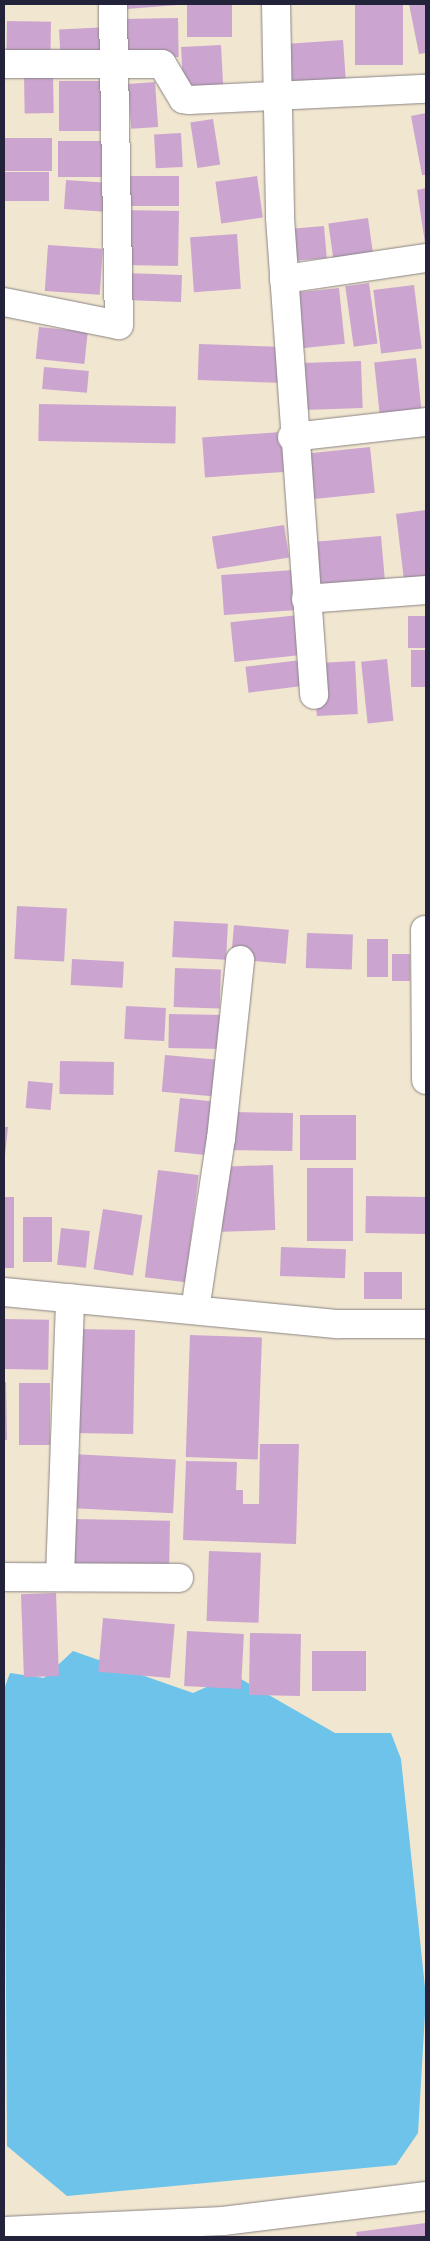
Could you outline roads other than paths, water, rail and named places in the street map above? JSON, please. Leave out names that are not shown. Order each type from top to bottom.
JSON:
[{"type":"street","points":[[4,302],[119,324],[117,62],[114,4]]},
{"type":"street","points":[[276,4],[284,278],[292,437],[314,695]]},
{"type":"street","points":[[4,64],[117,62],[165,65],[184,99],[426,89]]},
{"type":"street","points":[[284,278],[426,258]]},
{"type":"street","points":[[292,437],[426,422]]},
{"type":"street","points":[[306,599],[426,590]]},
{"type":"street","points":[[425,930],[426,1080]]},
{"type":"street","points":[[195,1310],[221,1138],[240,960]]},
{"type":"street","points":[[4,1292],[338,1324],[426,1324]]},
{"type":"street","points":[[60,1576],[70,1298]]},
{"type":"street","points":[[4,1577],[179,1578]]},
{"type":"street","points":[[4,2231],[224,2229],[426,2196]]},
{"type":"water","points":[[73,1651],[193,1693],[234,1675],[335,1733],[391,1733],[401,1759],[426,1997],[418,2133],[396,2165],[67,2196],[7,2146],[4,1689],[10,1673],[44,1678]]}]
